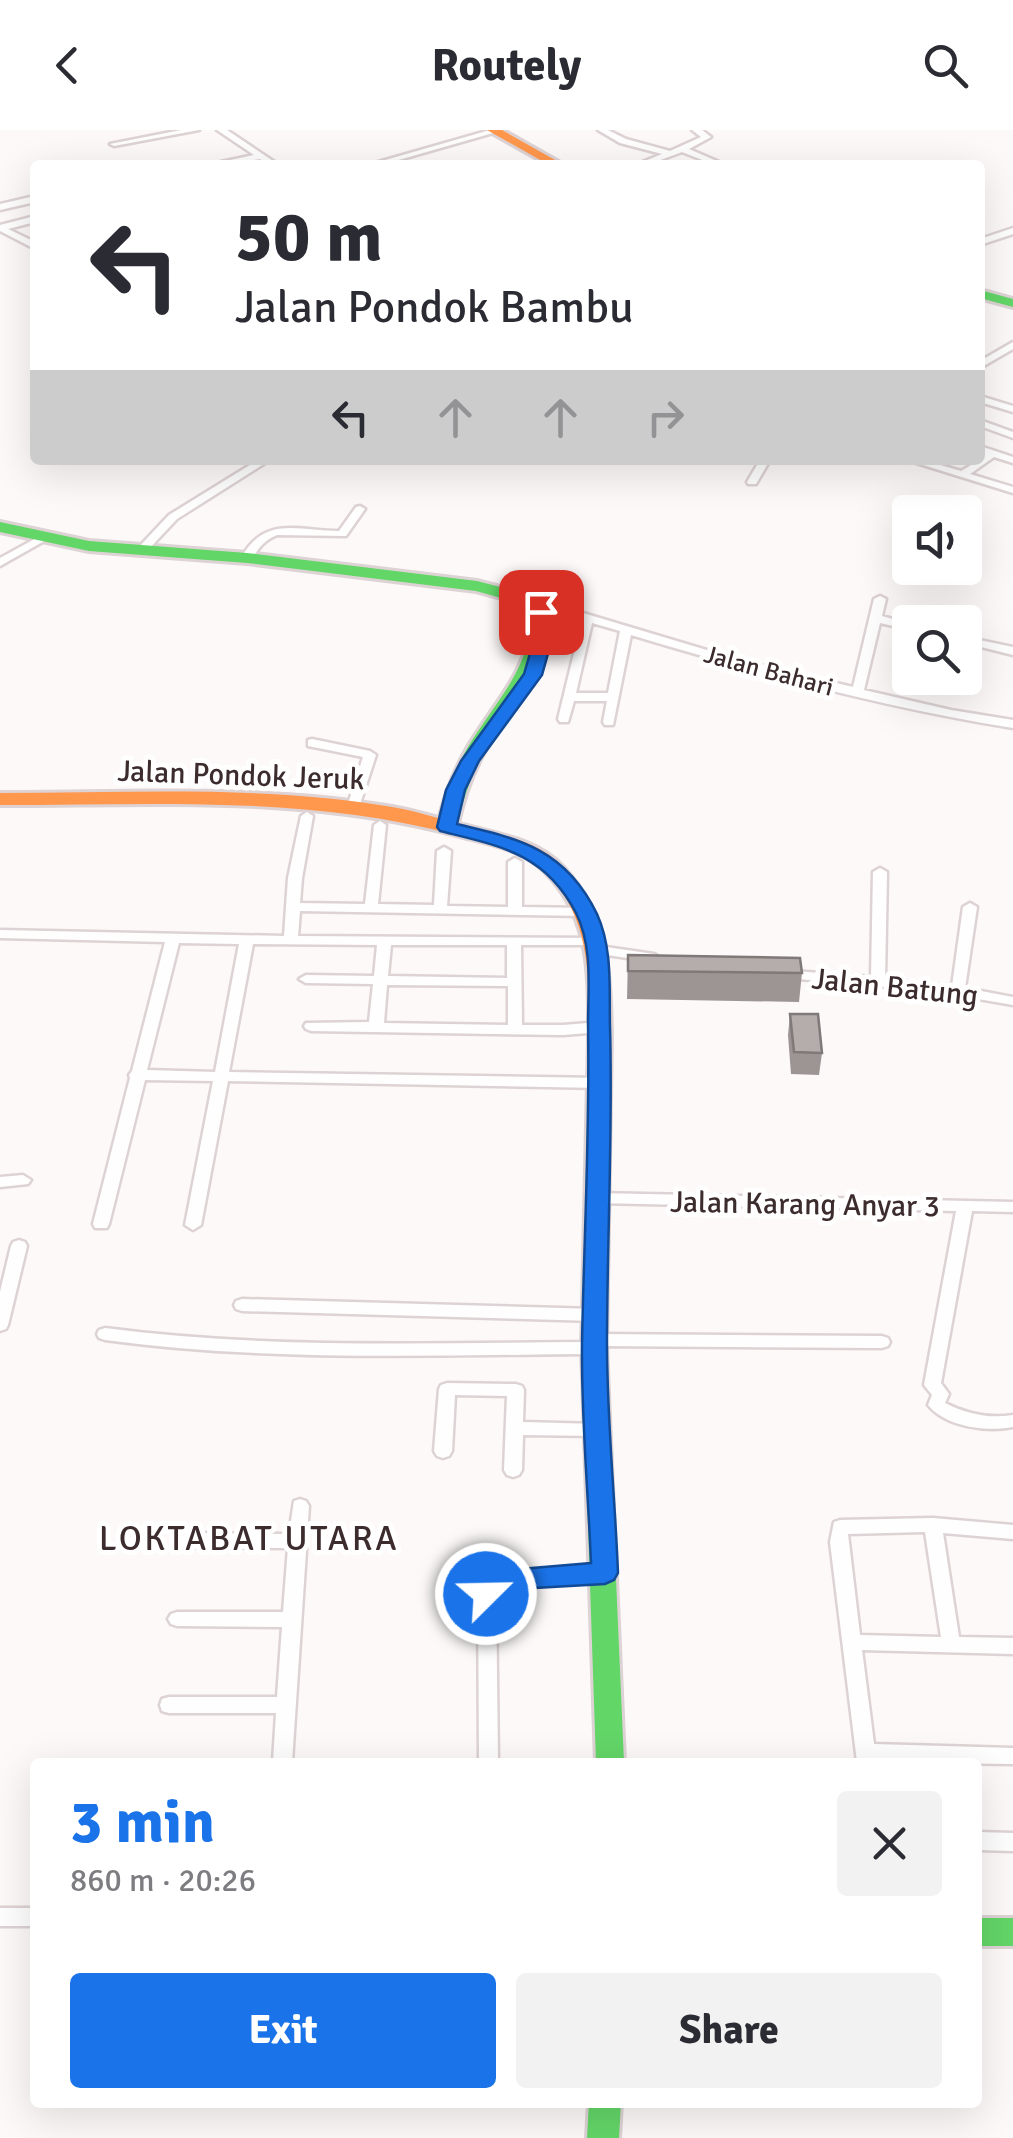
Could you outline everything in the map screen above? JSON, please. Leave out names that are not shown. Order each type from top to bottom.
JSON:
[{"type":"street","points":[[114,144],[195,130]]},
{"type":"street","points":[[221,130],[268,160]]},
{"type":"street","points":[[602,130],[623,141],[671,154]]},
{"type":"street","points":[[654,160],[707,137],[696,130]]},
{"type":"street","points":[[390,160],[495,131],[549,160]]},
{"type":"street","points":[[682,149],[710,160]]},
{"type":"street","points":[[239,160],[262,156]]},
{"type":"street","points":[[0,207],[30,200]]},
{"type":"street","points":[[0,228],[30,220]]},
{"type":"street","points":[[0,228],[30,242]]},
{"type":"street","points":[[985,240],[1013,231]]},
{"type":"street","points":[[985,296],[1013,304]]},
{"type":"street","points":[[985,362],[1010,350]]},
{"type":"street","points":[[985,400],[1013,410]]},
{"type":"street","points":[[985,426],[1013,434]]},
{"type":"street","points":[[985,451],[1013,460]]},
{"type":"street","points":[[985,459],[993,453]]},
{"type":"street","points":[[141,550],[174,517],[257,465]]},
{"type":"street","points":[[752,482],[762,465]]},
{"type":"street","points":[[929,465],[1013,490]]},
{"type":"street","points":[[962,475],[976,465]]},
{"type":"street","points":[[246,558],[250,550],[280,529],[340,535],[360,509]]},
{"type":"street","points":[[0,528],[42,538],[478,586],[530,600],[542,617],[540,650],[533,675],[470,761],[455,790],[440,911]]},
{"type":"street","points":[[0,563],[42,538]]},
{"type":"street","points":[[857,693],[880,599]]},
{"type":"street","name":"Jalan Bahari","points":[[530,600],[626,631],[857,693],[1013,724]]},
{"type":"street","points":[[564,719],[588,617]]},
{"type":"street","points":[[874,618],[892,622]]},
{"type":"street","points":[[609,722],[626,631]]},
{"type":"street","points":[[982,644],[1013,651]]},
{"type":"street","points":[[571,698],[614,697]]},
{"type":"street","points":[[312,742],[370,755],[353,807]]},
{"type":"street","name":"Jalan Pondok Jeruk","points":[[0,799],[218,800],[353,807],[446,839],[513,843],[557,871],[586,912],[598,946]]},
{"type":"street","points":[[291,940],[307,816]]},
{"type":"street","points":[[371,908],[380,825]]},
{"type":"street","points":[[514,862],[516,912]]},
{"type":"street","points":[[878,982],[880,872]]},
{"type":"street","points":[[294,907],[586,912]]},
{"type":"street","points":[[958,990],[970,907]]},
{"type":"street","points":[[0,934],[514,942],[598,946],[678,961]]},
{"type":"street","points":[[101,1224],[173,938]]},
{"type":"street","points":[[193,1225],[247,940]]},
{"type":"street","points":[[376,1028],[384,941]]},
{"type":"street","points":[[514,942],[515,1030]]},
{"type":"street","points":[[598,946],[600,1082],[595,1344],[610,1758]]},
{"type":"street","name":"Jalan Batung","points":[[758,971],[958,990],[1013,1001]]},
{"type":"street","points":[[306,978],[513,982]]},
{"type":"street","points":[[311,1026],[515,1030],[600,1027]]},
{"type":"street","points":[[136,1075],[600,1082]]},
{"type":"street","points":[[0,1182],[24,1180]]},
{"type":"street","name":"Jalan Karang Anyar 3","points":[[597,1198],[1013,1207]]},
{"type":"street","points":[[965,1207],[932,1385],[941,1394],[936,1405],[961,1417],[1001,1424],[1013,1421]]},
{"type":"street","points":[[0,1325],[4,1289],[19,1246]]},
{"type":"street","points":[[242,1305],[596,1315]]},
{"type":"street","points":[[105,1334],[167,1344],[294,1348],[882,1342]]},
{"type":"street","points":[[442,1452],[447,1389],[516,1390],[513,1470]]},
{"type":"street","points":[[515,1428],[598,1430]]},
{"type":"street","points":[[282,1758],[300,1506]]},
{"type":"street","points":[[1013,1532],[933,1525],[840,1527],[839,1542],[866,1757],[1013,1756]]},
{"type":"street","points":[[933,1525],[951,1644]]},
{"type":"street","points":[[187,1540],[298,1541]]},
{"type":"street","points":[[488,1758],[487,1584],[506,1578],[605,1573]]},
{"type":"street","points":[[177,1619],[292,1620]]},
{"type":"street","points":[[854,1642],[1013,1646]]},
{"type":"street","points":[[168,1705],[286,1705]]},
{"type":"street","points":[[982,1841],[1013,1842]]},
{"type":"street","points":[[0,1916],[30,1917]]},
{"type":"street","points":[[982,1932],[1013,1932]]},
{"type":"street","points":[[603,2138],[605,2108]]},
{"type":"building","points":[[628,955],[800,958],[802,973],[628,971]]},
{"type":"building","points":[[790,1014],[818,1014],[822,1053],[794,1052]]},
{"type":"traffic: fast","points":[[985,295],[1013,303]]},
{"type":"traffic: fast","points":[[0,527],[89,546],[247,558],[477,586],[529,600],[542,617],[535,654],[522,683],[470,761],[447,827]]},
{"type":"traffic: fast","points":[[600,1037],[594,1348],[610,1758]]},
{"type":"traffic: fast","points":[[982,1932],[1013,1932]]},
{"type":"traffic: fast","points":[[603,2138],[605,2108]]},
{"type":"traffic: slow","points":[[493,130],[549,160]]},
{"type":"traffic: slow","points":[[0,799],[246,799],[343,805],[398,814],[514,844],[548,863],[584,912],[596,951],[600,1037]]},
{"type":"district","name":"LOKTABAT UTARA","points":[[249,1538]]},
{"type":"route","points":[[486,1594],[487,1584],[506,1578],[605,1573],[594,1348],[599,950],[586,912],[557,871],[513,843],[447,827],[455,790],[470,761],[533,675],[540,650],[541,612]]}]
